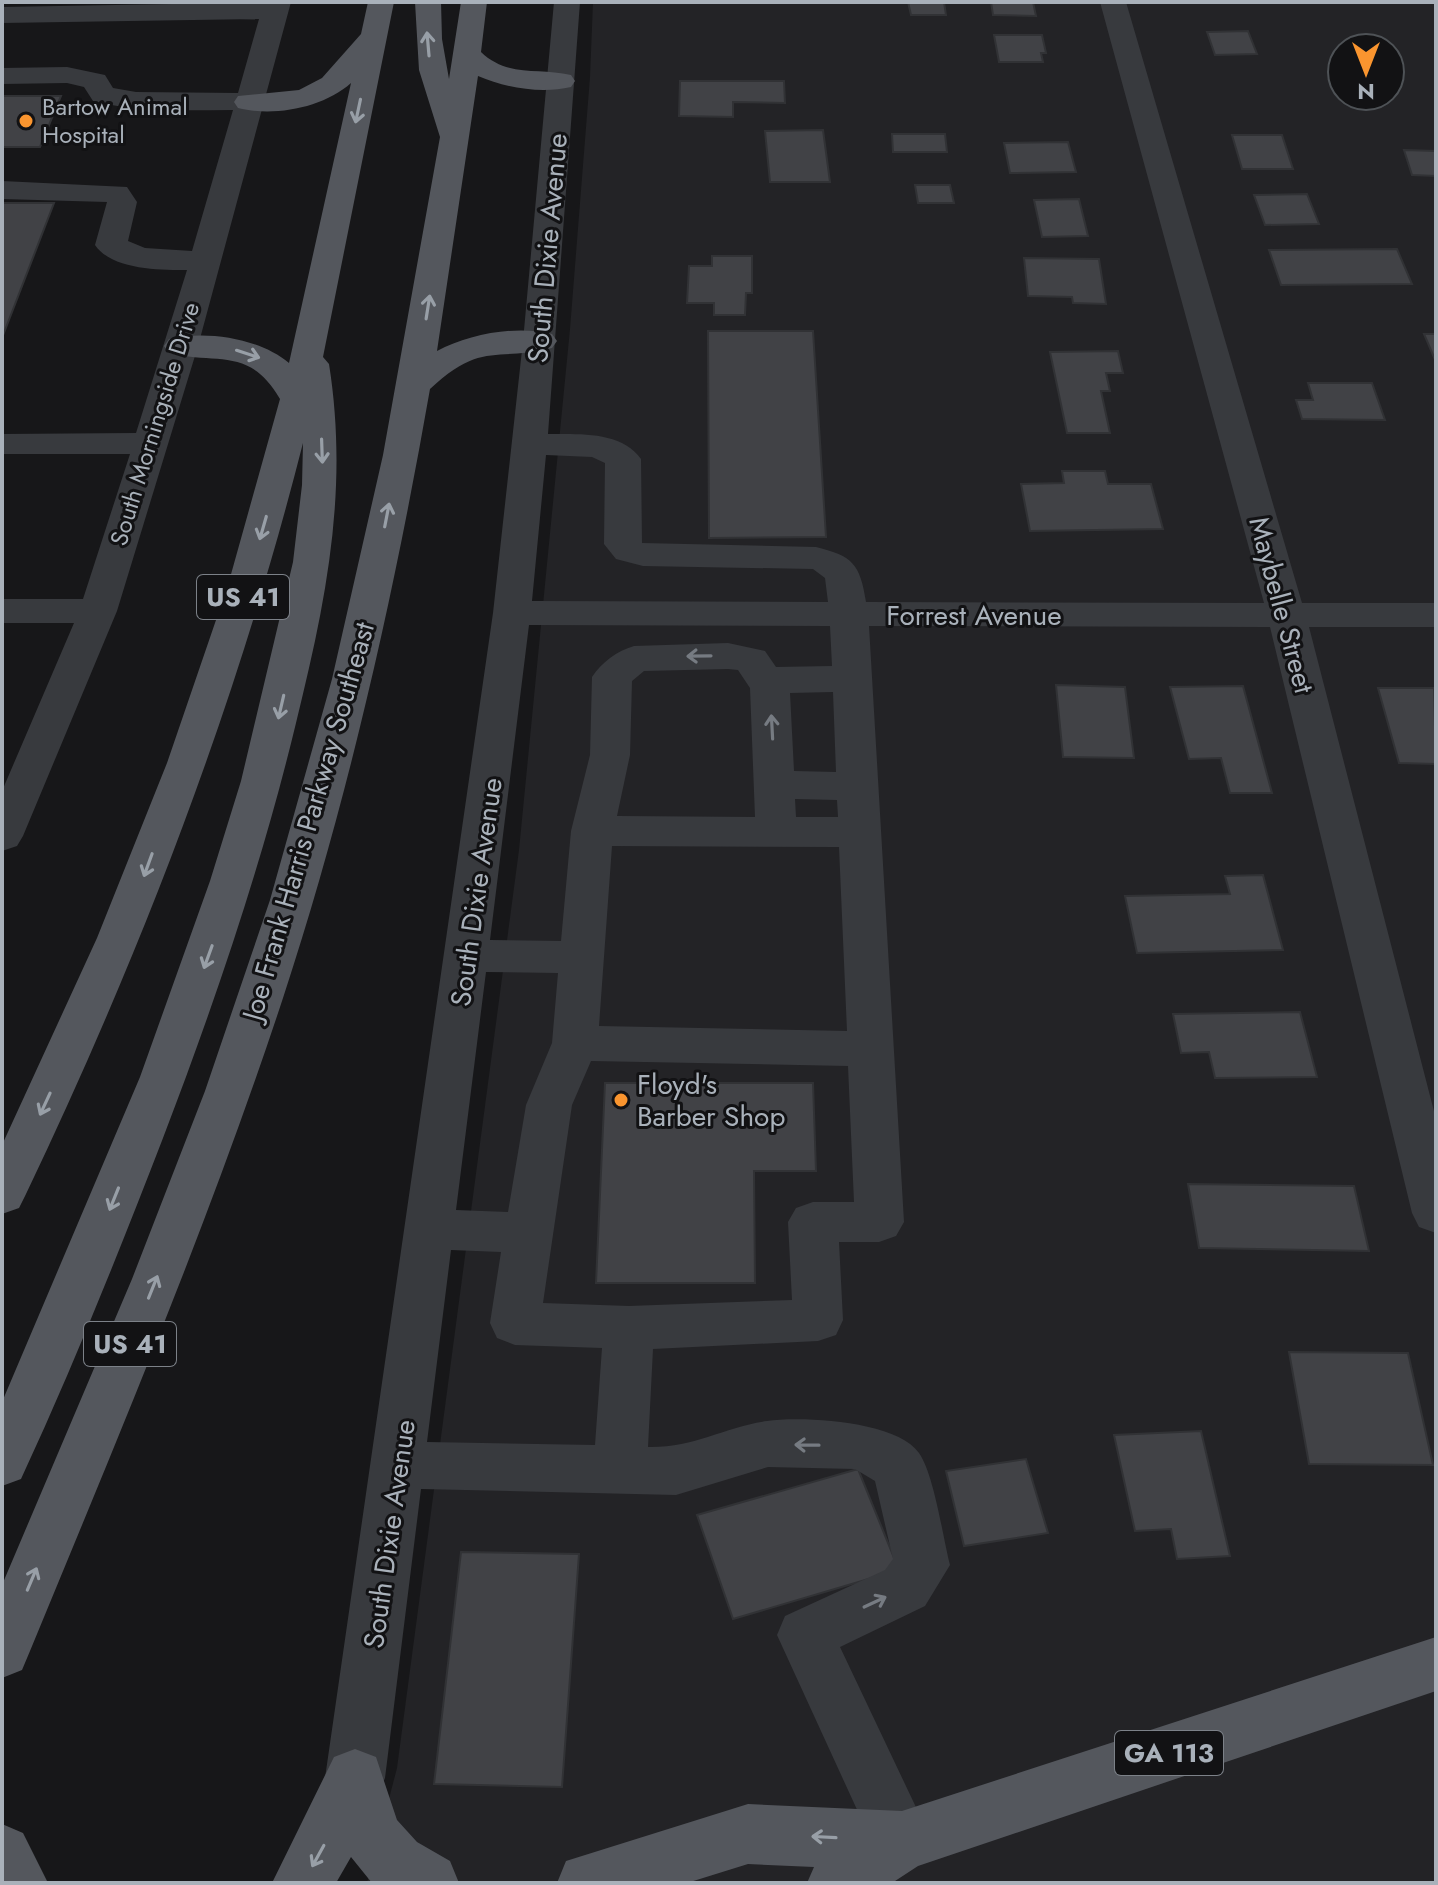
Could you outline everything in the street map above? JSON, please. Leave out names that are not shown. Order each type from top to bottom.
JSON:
[{"type":"main road","name":"US 41","points":[[2,1194],[63,1067],[113,952],[175,792],[242,599],[273,494],[296,398],[381,2]]},
{"type":"main road","points":[[428,2],[427,40],[432,80],[455,137]]},
{"type":"main road","name":"Joe Frank Harris Parkway Southeast","points":[[2,1651],[195,1185],[286,916],[329,767],[372,591],[416,384],[474,2]]},
{"type":"main road","points":[[248,102],[298,100],[326,90],[359,57],[374,35]]},
{"type":"main road","points":[[467,54],[476,64],[499,76],[561,81]]},
{"type":"main road","points":[[416,384],[444,359],[465,348],[492,342],[540,341]]},
{"type":"main road","points":[[181,346],[219,347],[244,351],[260,358],[276,368],[288,381],[296,398]]},
{"type":"main road","points":[[2,1462],[159,1090],[227,903],[254,815],[292,659],[318,523],[323,470],[321,425],[308,346]]},
{"type":"main road","name":"GA 113","points":[[838,1883],[902,1841],[1436,1664]]},
{"type":"main road","points":[[303,1883],[331,1833],[355,1778]]},
{"type":"main road","points":[[355,1778],[362,1817],[373,1844],[392,1862],[428,1883]]},
{"type":"main road","name":"GA 113","points":[[588,1883],[748,1834],[902,1841]]},
{"type":"main road","points":[[2,1854],[17,1883]]},
{"type":"street","name":"South Dixie Avenue","points":[[355,1778],[512,613],[540,341],[567,2]]},
{"type":"street","name":"Maybelle Street","points":[[1113,2],[1286,613],[1427,1143],[1436,1213]]},
{"type":"street","points":[[2,15],[277,6]]},
{"type":"street","name":"South Morningside Drive","points":[[2,836],[98,611],[181,346],[277,6]]},
{"type":"street","points":[[2,76],[67,75],[95,81],[103,95],[136,101],[248,102]]},
{"type":"street","points":[[2,190],[116,193],[122,202],[110,238],[111,245],[126,254],[163,261],[205,260]]},
{"type":"street","points":[[2,444],[151,443]]},
{"type":"street","points":[[530,445],[599,447],[614,451],[623,459],[622,544],[629,551],[643,555],[816,558],[832,563],[843,575],[853,679],[879,1222],[813,1222],[818,1320],[629,1328],[515,1323],[549,1105],[575,1043],[592,831],[608,779],[614,720],[612,677],[621,667],[634,659],[728,656],[751,660],[770,688],[776,832]]},
{"type":"street","points":[[2,611],[98,611]]},
{"type":"street","name":"Forrest Avenue","points":[[512,613],[1436,615]]},
{"type":"street","points":[[766,680],[853,679]]},
{"type":"street","points":[[774,785],[860,809]]},
{"type":"street","points":[[592,831],[776,832],[860,809]]},
{"type":"street","points":[[468,956],[581,957]]},
{"type":"street","points":[[575,1043],[872,1049]]},
{"type":"street","points":[[430,1229],[528,1233]]},
{"type":"street","points":[[620,1471],[629,1328]]},
{"type":"street","points":[[399,1465],[676,1471],[768,1444],[862,1446],[899,1467],[922,1565],[905,1588],[805,1635],[902,1841]]},
{"type":"shaded area","points":[[593,2],[1436,2],[1436,1883],[367,1883],[397,1768],[519,850],[570,329]]},
{"type":"building","points":[[908,2],[944,2],[946,15],[911,15]]},
{"type":"building","points":[[991,2],[1033,2],[1036,16],[993,15]]},
{"type":"building","points":[[1248,31],[1257,54],[1215,55],[1207,32]]},
{"type":"building","points":[[994,35],[1042,35],[1046,53],[1041,53],[1043,62],[999,62]]},
{"type":"building","points":[[680,81],[784,81],[785,103],[733,102],[733,117],[679,116]]},
{"type":"building","name":"Bartow Animal Hospital","points":[[2,96],[61,96],[40,147],[2,147]]},
{"type":"building","points":[[823,130],[830,182],[770,182],[765,131]]},
{"type":"building","points":[[892,134],[945,134],[947,152],[893,152]]},
{"type":"building","points":[[1232,135],[1282,135],[1293,169],[1242,169]]},
{"type":"building","points":[[1068,142],[1076,172],[1010,173],[1004,143]]},
{"type":"building","points":[[1404,150],[1436,151],[1436,176],[1412,175]]},
{"type":"building","points":[[915,185],[950,185],[954,203],[918,203]]},
{"type":"building","points":[[1307,194],[1319,224],[1265,225],[1254,195]]},
{"type":"building","points":[[1079,199],[1088,236],[1042,237],[1034,200]]},
{"type":"building","points":[[2,203],[54,203],[2,338]]},
{"type":"building","points":[[1397,249],[1412,284],[1281,285],[1269,250]]},
{"type":"building","points":[[712,256],[752,256],[752,293],[746,293],[745,315],[714,315],[714,303],[687,303],[689,266],[712,266]]},
{"type":"building","points":[[1024,258],[1099,259],[1106,304],[1073,303],[1072,297],[1028,296]]},
{"type":"building","points":[[708,331],[813,331],[826,537],[709,538]]},
{"type":"building","points":[[1424,334],[1436,334],[1436,362]]},
{"type":"building","points":[[1118,351],[1123,373],[1106,373],[1110,391],[1101,391],[1110,433],[1067,433],[1050,352]]},
{"type":"building","points":[[1308,383],[1372,383],[1385,420],[1302,419],[1296,400],[1313,400]]},
{"type":"building","points":[[1062,471],[1105,471],[1108,484],[1151,484],[1163,529],[1030,531],[1021,484],[1064,483]]},
{"type":"building","points":[[1056,685],[1125,687],[1134,758],[1063,757]]},
{"type":"building","points":[[1243,686],[1272,793],[1230,793],[1221,758],[1189,759],[1170,687]]},
{"type":"building","points":[[1378,688],[1434,688],[1436,764],[1399,763]]},
{"type":"building","points":[[1263,875],[1283,950],[1137,953],[1125,896],[1230,894],[1225,876]]},
{"type":"building","points":[[1300,1012],[1317,1077],[1215,1078],[1209,1052],[1181,1053],[1173,1014]]},
{"type":"building","points":[[605,1083],[813,1083],[816,1171],[754,1171],[755,1283],[596,1283]]},
{"type":"building","points":[[1188,1184],[1354,1186],[1369,1251],[1199,1248]]},
{"type":"building","points":[[1289,1352],[1408,1353],[1433,1465],[1309,1464]]},
{"type":"building","points":[[1201,1431],[1230,1556],[1177,1559],[1171,1529],[1135,1531],[1114,1435]]},
{"type":"building","points":[[1026,1459],[1048,1533],[964,1546],[946,1471]]},
{"type":"building","points":[[858,1469],[899,1570],[733,1619],[697,1515]]},
{"type":"building","points":[[461,1552],[579,1554],[562,1787],[434,1784]]},
{"type":"place","name":"Bartow Animal Hospital","points":[[26,121]]},
{"type":"place","name":"Floyd's Barber Shop","points":[[621,1100]]}]
